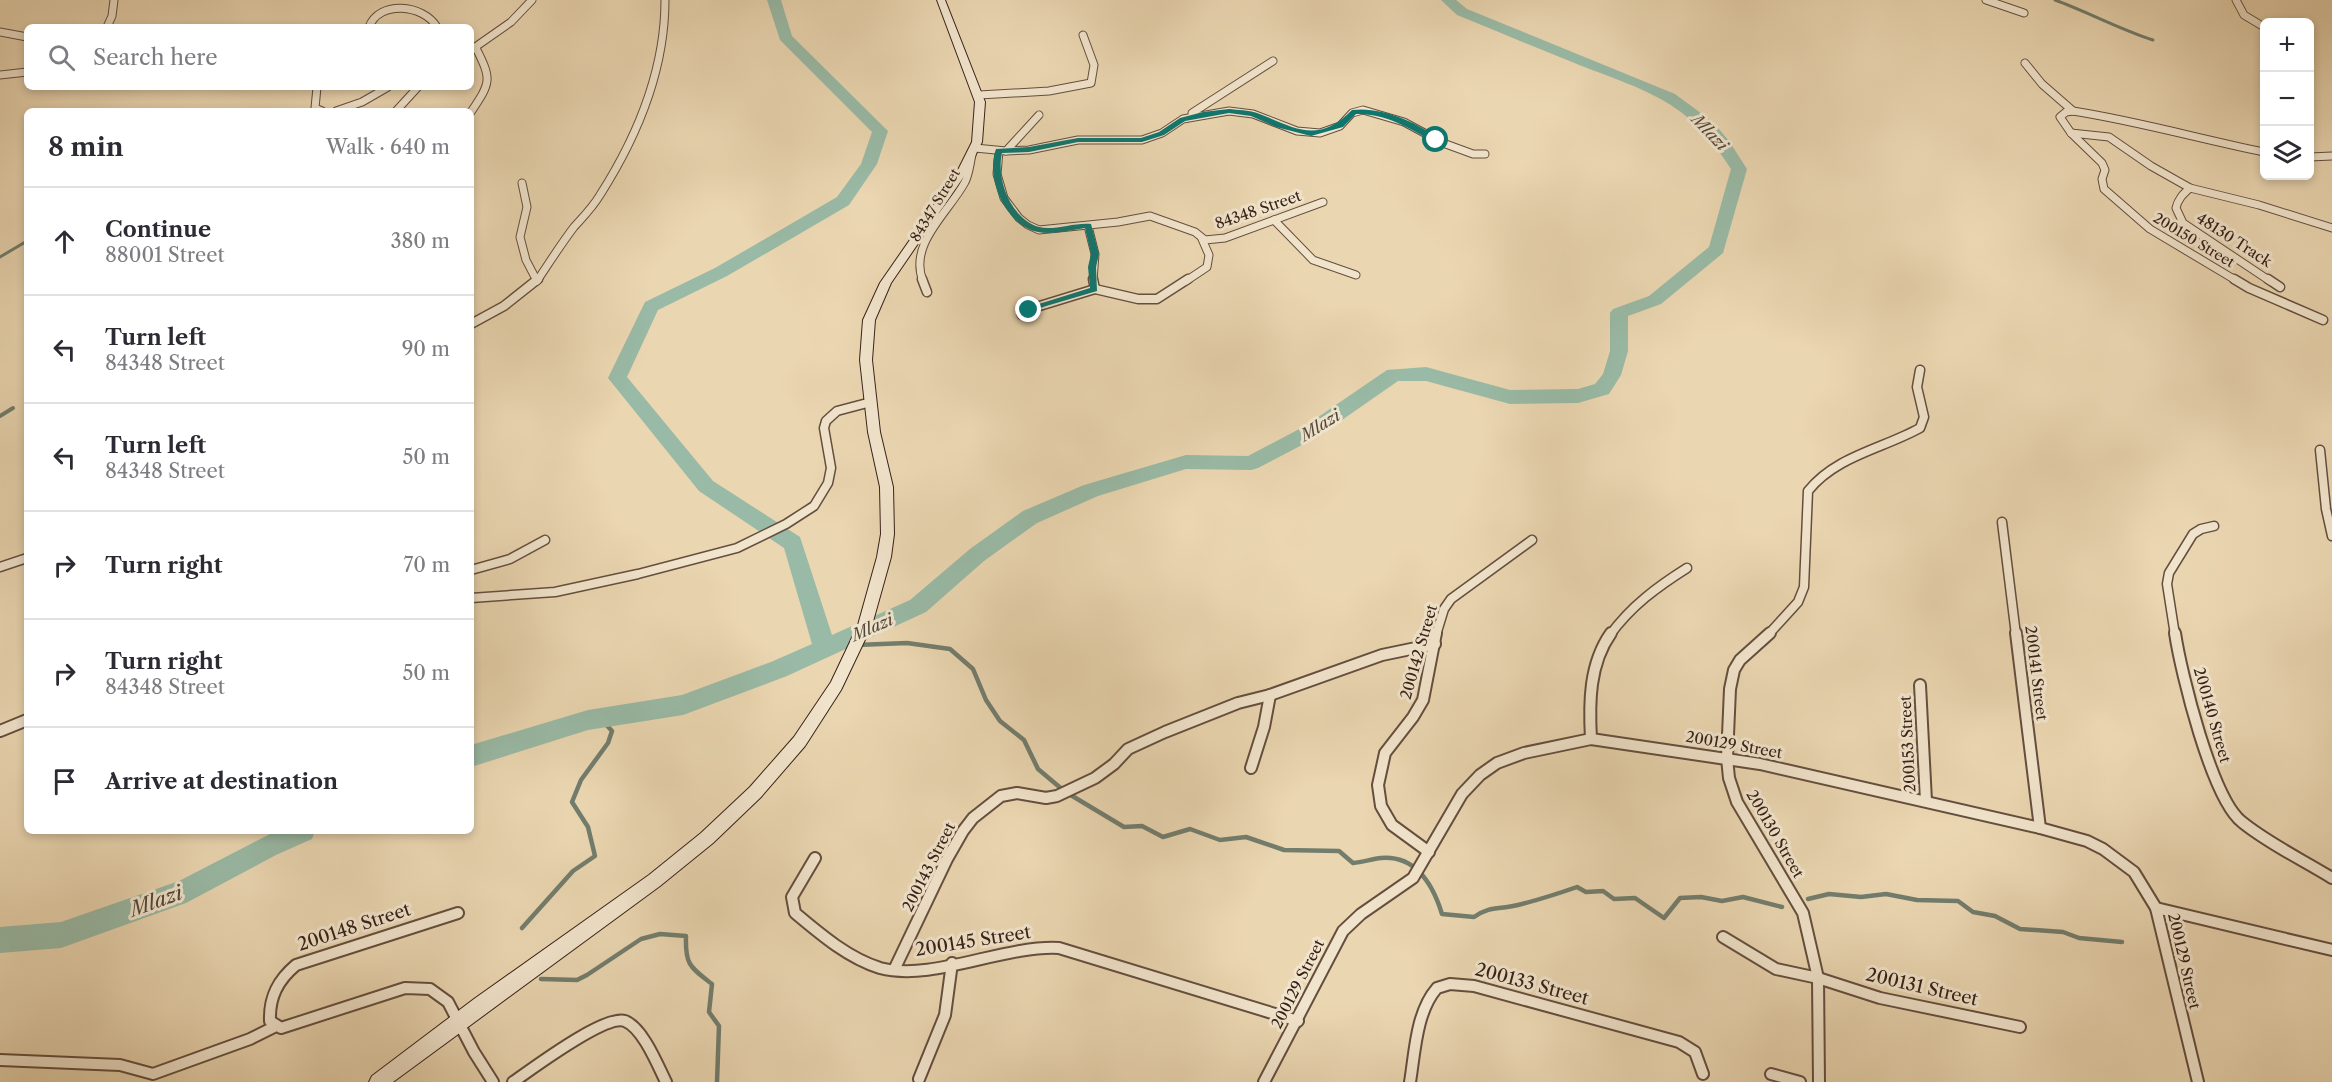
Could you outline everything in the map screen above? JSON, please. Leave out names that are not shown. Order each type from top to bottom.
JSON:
[{"type":"street","points":[[108,24],[114,0]]},
{"type":"street","points":[[392,0],[416,6],[430,15],[435,24]]},
{"type":"street","points":[[474,48],[516,18],[532,0]]},
{"type":"street","points":[[474,322],[504,306],[537,281],[573,229],[599,198],[624,154],[648,101],[665,29],[664,0]]},
{"type":"street","points":[[378,1082],[457,1021],[650,885],[733,816],[784,763],[828,701],[858,645],[871,612],[879,582],[888,526],[888,497],[883,465],[874,434],[865,346],[869,317],[876,299],[974,151],[980,122],[979,95],[941,0]]},
{"type":"street","points":[[1986,0],[2024,13]]},
{"type":"street","points":[[2236,0],[2244,15],[2260,24]]},
{"type":"street","points":[[369,24],[369,15],[381,4]]},
{"type":"street","points":[[0,32],[24,36]]},
{"type":"street","points":[[979,95],[1049,91],[1091,83],[1095,76],[1095,67],[1083,34]]},
{"type":"street","points":[[474,51],[489,74],[485,91],[474,108]]},
{"type":"street","points":[[1192,117],[1192,113],[1273,61]]},
{"type":"street","points":[[2025,63],[2049,90],[2073,111]]},
{"type":"street","points":[[0,75],[24,72]]},
{"type":"street","points":[[317,90],[314,104],[319,108]]},
{"type":"street","points":[[345,108],[362,102],[383,90]]},
{"type":"street","points":[[399,108],[415,90]]},
{"type":"street","points":[[974,151],[990,149],[1003,151],[1078,140],[1142,140],[1152,138],[1171,125],[1192,117],[1216,112],[1245,112],[1278,125],[1311,134],[1340,126],[1354,112],[1371,111],[1404,122],[1443,143],[1473,154],[1485,154]]},
{"type":"street","points":[[2190,188],[2109,138],[2070,133],[2060,117],[2066,112],[2073,111],[2124,119],[2184,136],[2260,151]]},
{"type":"street","points":[[1003,151],[1039,115]]},
{"type":"street","name":"200150 Street","points":[[2070,133],[2102,163],[2105,170],[2102,179],[2104,189],[2150,229],[2249,288],[2323,320]]},
{"type":"street","name":"84347 Street","points":[[927,292],[918,269],[924,243],[940,216],[966,181],[974,151]]},
{"type":"street","name":"84348 Street","points":[[1003,151],[995,166],[996,180],[1020,220],[1039,230],[1088,226],[1150,216],[1187,228],[1202,239],[1210,241],[1225,238],[1323,202]]},
{"type":"street","points":[[2314,157],[2332,156]]},
{"type":"street","points":[[522,183],[526,207],[520,237],[526,260],[537,281]]},
{"type":"street","name":"48130 Track","points":[[2280,286],[2197,234],[2180,220],[2175,207],[2179,198],[2190,188],[2259,205],[2332,228]]},
{"type":"street","points":[[1274,220],[1313,260],[1356,275]]},
{"type":"street","points":[[1022,315],[1033,308],[1095,289],[1092,267],[1095,254],[1088,226]]},
{"type":"street","name":"84348 Street","points":[[1095,289],[1138,299],[1159,299],[1207,267],[1209,255],[1202,239]]},
{"type":"street","name":"200130 Street","points":[[1819,1082],[1818,978],[1803,913],[1737,802],[1726,758],[1730,689],[1734,670],[1740,660],[1780,624],[1798,602],[1804,587],[1808,491],[1814,481],[1836,467],[1899,441],[1920,428],[1924,417],[1917,387],[1920,370]]},
{"type":"street","points":[[474,598],[555,592],[694,560],[737,548],[786,525],[814,506],[828,483],[831,468],[824,428],[826,421],[837,411],[872,402]]},
{"type":"street","points":[[2320,450],[2326,509],[2332,536]]},
{"type":"street","name":"200141 Street","points":[[2002,522],[2040,828]]},
{"type":"street","name":"200140 Street","points":[[2214,526],[2201,529],[2193,534],[2169,573],[2168,584],[2176,640],[2204,750],[2218,788],[2240,821],[2332,878]]},
{"type":"street","points":[[474,570],[495,566],[519,556],[545,540]]},
{"type":"street","name":"200142 Street","points":[[1427,856],[1391,824],[1382,810],[1377,794],[1380,767],[1389,746],[1423,701],[1432,670],[1435,644],[1444,608],[1451,600],[1532,540]]},
{"type":"street","points":[[0,567],[24,559]]},
{"type":"street","points":[[1591,739],[1590,689],[1598,656],[1609,634],[1649,593],[1687,568]]},
{"type":"street","name":"200143 Street","points":[[894,970],[963,831],[973,818],[1001,796],[1017,794],[1046,798],[1057,796],[1095,778],[1114,764],[1128,749],[1145,740],[1218,711],[1382,655],[1435,644]]},
{"type":"street","name":"200153 Street","points":[[1920,686],[1926,801]]},
{"type":"street","points":[[1251,768],[1264,727],[1270,695]]},
{"type":"street","points":[[0,730],[24,721]]},
{"type":"street","name":"200129 Street","points":[[1264,1082],[1298,1021],[1343,931],[1361,914],[1413,878],[1462,794],[1480,775],[1497,763],[1534,750],[1591,739],[1726,758],[1926,801],[2087,841],[2122,861],[2144,885],[2156,908],[2198,1082]]},
{"type":"street","name":"200145 Street","points":[[815,858],[792,897],[795,913],[818,931],[880,968],[894,970],[952,963],[1035,948],[1059,948],[1298,1021]]},
{"type":"street","points":[[2156,908],[2332,950]]},
{"type":"street","name":"200148 Street","points":[[276,1026],[270,1021],[272,997],[280,978],[296,965],[458,913]]},
{"type":"street","name":"200131 Street","points":[[1723,937],[1776,969],[1818,978],[1880,998],[2020,1027]]},
{"type":"street","points":[[919,1079],[945,1015],[952,963]]},
{"type":"street","name":"200133 Street","points":[[1410,1082],[1428,999],[1438,987],[1453,984],[1474,986],[1679,1042],[1695,1052],[1703,1074]]},
{"type":"street","points":[[0,1060],[120,1065],[153,1074],[250,1039],[276,1026],[281,1028],[297,1024],[413,987],[430,989],[448,1002],[493,1082]]},
{"type":"street","points":[[513,1082],[613,1019],[621,1019],[636,1028],[666,1082]]},
{"type":"street","points":[[1771,1074],[1800,1082]]},
{"type":"waterway","points":[[774,0],[785,37],[880,131],[869,164],[843,201],[721,272],[651,306],[617,378],[706,486],[793,543],[825,648]]},
{"type":"waterway","name":"Mlazi","points":[[825,648],[918,606],[977,555],[1030,517],[1091,490],[1186,462],[1251,463],[1312,431],[1394,375],[1426,374],[1510,397],[1578,396],[1602,389],[1612,375],[1619,351],[1619,313],[1655,300],[1717,249],[1739,169],[1724,144],[1707,125],[1689,109],[1670,97],[1649,86],[1462,12],[1448,0]]},
{"type":"waterway","points":[[2055,0],[2153,40]]},
{"type":"waterway","points":[[0,257],[24,243]]},
{"type":"waterway","points":[[0,416],[13,408]]},
{"type":"waterway","points":[[831,646],[907,643],[950,649],[973,669],[986,700],[1000,721],[1024,740],[1038,769],[1063,790]]},
{"type":"waterway","name":"Mlazi","points":[[474,755],[588,720],[683,705],[779,669],[825,648]]},
{"type":"waterway","points":[[522,928],[573,871],[595,856],[588,827],[572,802],[581,780],[608,743],[612,731],[600,718]]},
{"type":"waterway","points":[[1069,794],[1124,827],[1142,826],[1163,837],[1190,829],[1220,840],[1246,837],[1284,850],[1339,851],[1353,863],[1381,858],[1404,861],[1421,874],[1428,883],[1442,914],[1474,917],[1490,909],[1518,905],[1577,887],[1586,892],[1603,891],[1614,899],[1635,898],[1664,918],[1680,898],[1701,897],[1722,901],[1743,897],[1782,907]]},
{"type":"waterway","name":"Mlazi","points":[[0,940],[61,935],[186,891],[267,847],[296,834]]},
{"type":"waterway","points":[[1808,899],[1829,894],[1861,897],[1886,894],[1917,900],[1958,901],[1973,912],[1995,916],[2020,929],[2063,932],[2079,938],[2122,942]]},
{"type":"waterway","points":[[541,979],[577,980],[641,939],[660,934],[686,936],[690,964],[712,984],[709,1012],[719,1026],[717,1082]]},
{"type":"route","points":[[1029,310],[1095,289],[1092,267],[1095,254],[1088,226],[1039,230],[1020,220],[996,180],[995,166],[999,151],[1029,150],[1089,139],[1142,140],[1162,134],[1171,125],[1183,119],[1229,111],[1253,114],[1278,125],[1311,134],[1340,126],[1354,112],[1371,111],[1404,122],[1436,140]]}]
